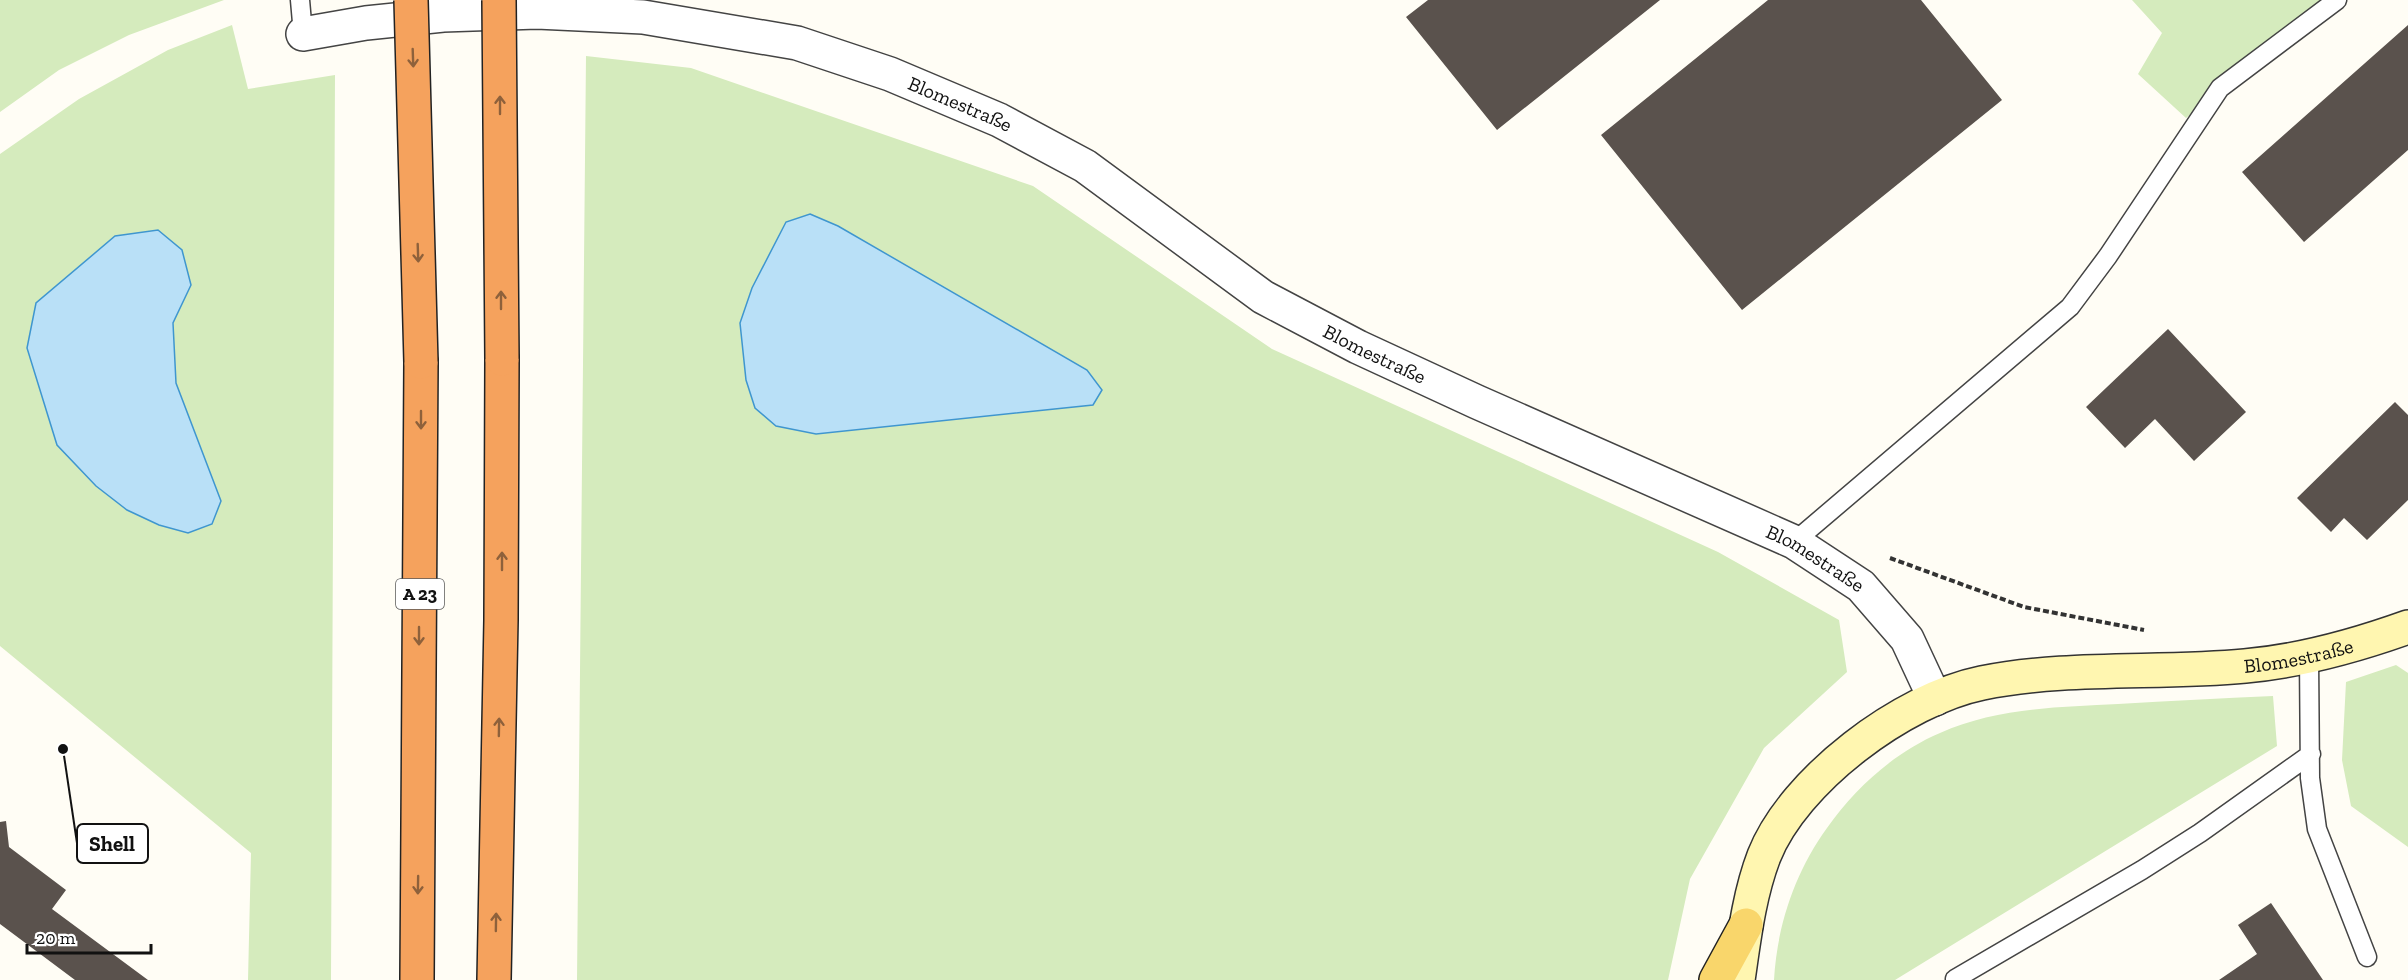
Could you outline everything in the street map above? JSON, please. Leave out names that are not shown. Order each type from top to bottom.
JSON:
[{"type":"highway","name":"A 23","points":[[411,0],[421,362],[417,980]]},
{"type":"highway","points":[[494,980],[501,620],[502,359],[499,0]]},
{"type":"main road","name":"Blomestraße","points":[[1935,699],[1981,683],[2028,676],[2245,666],[2309,657],[2356,645],[2408,627]]},
{"type":"main road","points":[[1738,980],[1746,925],[1764,856],[1781,825],[1812,784],[1870,734],[1935,699]]},
{"type":"main road","points":[[1716,980],[1746,925]]},
{"type":"street","name":"Blomestraße","points":[[303,34],[366,23],[443,15],[537,12],[643,17],[796,43],[891,74],[999,120],[1085,165],[1263,297],[1358,347],[1476,402],[1794,542],[1861,586],[1907,639],[1935,699]]},
{"type":"lane","points":[[300,0],[303,34]]},
{"type":"lane","points":[[1794,542],[2070,307],[2108,256],[2220,88],[2337,0]]},
{"type":"lane","points":[[2309,657],[2310,754],[2317,829],[2367,957]]},
{"type":"lane","points":[[1955,979],[2152,864],[2310,754]]},
{"type":"path","points":[[1880,553],[1900,563],[2024,607],[2152,631]]},
{"type":"green space","points":[[0,0],[224,0],[129,35],[59,70],[0,112]]},
{"type":"green space","points":[[2132,0],[2329,0],[2186,118],[2138,74],[2162,33]]},
{"type":"green space","points":[[232,25],[248,89],[335,75],[331,980],[248,980],[251,853],[0,646],[0,154],[79,99],[168,50]],"holes":[[[158,230],[191,285],[173,323],[176,383],[221,501],[36,303],[115,236]]]},
{"type":"green space","points":[[586,56],[691,68],[1033,186],[1272,349],[1718,552],[1839,620],[1847,672],[1764,748],[1690,879],[1668,980],[577,980]],"holes":[[[810,214],[838,226],[1086,370],[1101,390],[1093,405],[816,434],[776,426],[755,408],[740,323],[752,288],[786,222]]]},
{"type":"green space","points":[[2396,665],[2408,673],[2408,847],[2351,806],[2342,760],[2346,682]]},
{"type":"green space","points":[[2273,696],[2277,746],[1895,980],[1774,980],[1779,940],[1790,900],[1816,845],[1838,813],[1863,785],[1907,750],[1961,725],[1983,718],[2027,710]]},
{"type":"water","points":[[810,214],[838,226],[1087,370],[1102,390],[1093,405],[816,434],[776,426],[755,408],[746,380],[740,323],[752,288],[786,222]]},
{"type":"water","points":[[158,230],[182,250],[191,285],[173,323],[176,383],[221,501],[212,524],[188,533],[159,525],[127,510],[96,486],[57,445],[27,348],[36,303],[115,236]]},
{"type":"building","points":[[1428,0],[1660,0],[1497,130],[1406,17]]},
{"type":"building","points":[[1768,0],[1921,0],[2002,100],[1742,310],[1601,135]]},
{"type":"building","points":[[2408,25],[2408,150],[2304,242],[2242,172]]},
{"type":"building","points":[[2168,329],[2246,412],[2194,461],[2155,419],[2125,448],[2086,407]]},
{"type":"building","points":[[2395,402],[2408,415],[2408,500],[2367,540],[2344,518],[2331,532],[2297,498]]},
{"type":"building","points":[[6,821],[9,847],[66,890],[52,909],[148,980],[75,980],[0,924],[0,822]]},
{"type":"building","points":[[2271,903],[2323,980],[2219,980],[2257,954],[2238,925]]},
{"type":"place","name":"Shell","points":[[63,749]]}]
